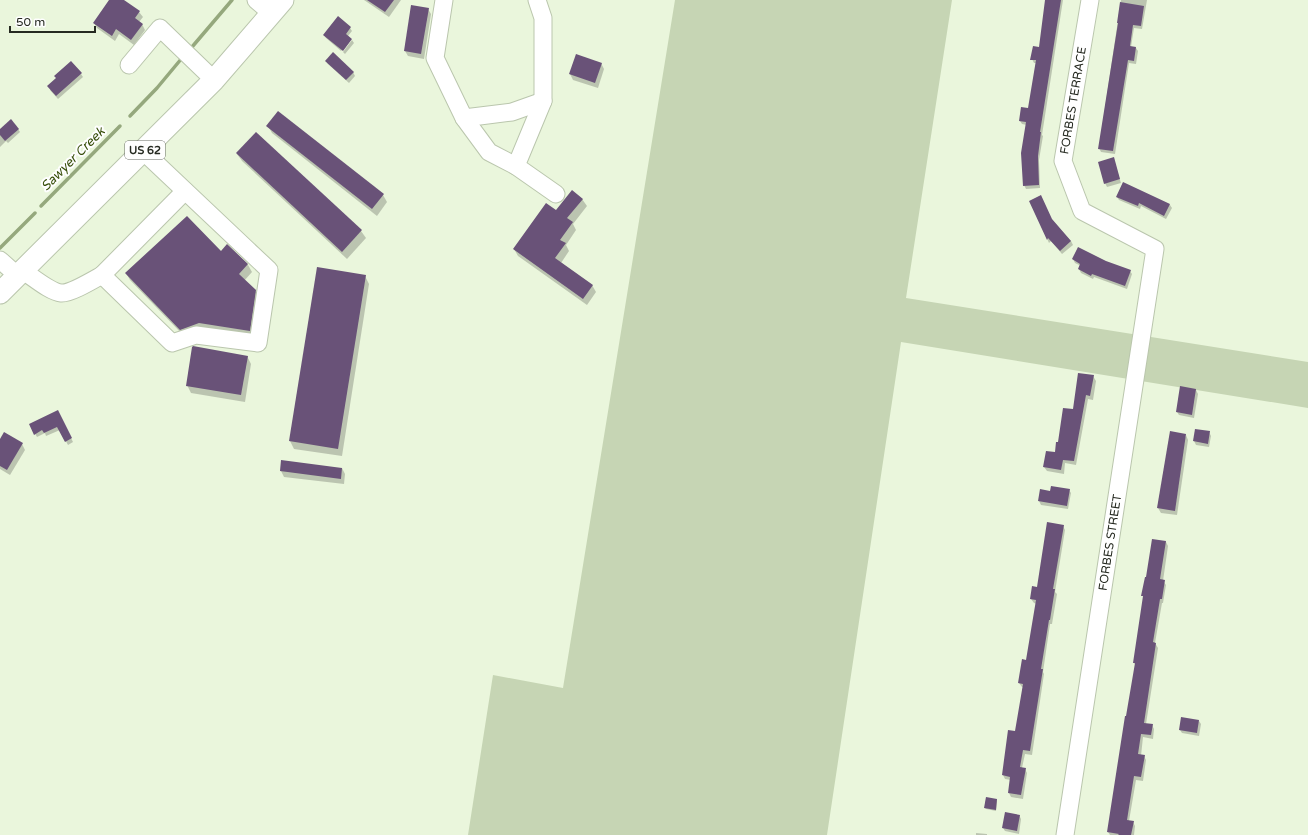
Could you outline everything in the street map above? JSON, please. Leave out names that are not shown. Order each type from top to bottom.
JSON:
[{"type":"main road","name":"US 62","points":[[0,293],[214,80],[270,4]]},
{"type":"street","points":[[444,0],[435,58],[464,118],[489,152],[516,166],[556,194]]},
{"type":"street","points":[[516,166],[543,101],[543,18],[537,0]]},
{"type":"street","name":"FORBES TERRACE","points":[[1090,0],[1063,161],[1082,211],[1155,249]]},
{"type":"street","points":[[129,65],[160,28],[214,80]]},
{"type":"street","points":[[464,118],[512,112],[543,101]]},
{"type":"street","points":[[102,275],[172,343],[196,335],[258,343],[269,270],[143,151]]},
{"type":"street","points":[[0,260],[20,273],[52,290],[62,293],[83,286],[102,275],[185,191]]},
{"type":"street","name":"FORBES STREET","points":[[1065,835],[1155,249]]},
{"type":"green space","points":[[675,0],[952,0],[906,298],[1308,362],[1308,408],[901,342],[827,835],[468,835],[493,675],[563,688]]},
{"type":"building","points":[[109,0],[124,0],[140,11],[135,18],[143,24],[131,40],[116,29],[112,36],[93,23]]},
{"type":"building","points":[[367,0],[394,0],[385,12]]},
{"type":"building","points":[[1045,0],[1061,0],[1040,132],[1038,156],[1039,185],[1023,186],[1021,153],[1026,122],[1019,121],[1021,107],[1028,108],[1036,60],[1030,60],[1033,46],[1039,47]]},
{"type":"building","points":[[1120,2],[1144,6],[1141,26],[1133,25],[1130,46],[1136,47],[1134,61],[1128,60],[1113,151],[1098,149]]},
{"type":"building","points":[[411,5],[429,8],[421,54],[404,51]]},
{"type":"building","points":[[338,16],[351,27],[346,34],[352,39],[343,51],[323,35]]},
{"type":"building","points":[[333,52],[354,72],[346,80],[325,61]]},
{"type":"building","points":[[576,54],[602,63],[595,83],[569,74]]},
{"type":"building","points":[[71,61],[82,73],[56,96],[47,86],[56,78],[54,76]]},
{"type":"building","points":[[278,111],[384,194],[372,209],[266,126]]},
{"type":"building","points":[[11,119],[19,129],[5,141],[0,135],[0,129]]},
{"type":"building","points":[[256,132],[362,230],[342,252],[236,153]]},
{"type":"building","points":[[1114,157],[1120,179],[1104,184],[1098,162]]},
{"type":"building","points":[[1123,182],[1170,204],[1164,216],[1139,203],[1138,206],[1116,197]]},
{"type":"building","points":[[572,190],[583,199],[567,218],[573,222],[560,240],[566,243],[555,258],[593,285],[583,299],[513,249],[546,203],[556,210]]},
{"type":"building","points":[[1041,195],[1052,219],[1071,241],[1060,251],[1048,238],[1047,240],[1029,201]]},
{"type":"building","points":[[187,216],[221,251],[227,244],[248,264],[239,274],[256,290],[250,331],[199,323],[180,330],[125,273]]},
{"type":"building","points":[[1078,247],[1106,261],[1131,270],[1125,286],[1092,274],[1091,276],[1078,269],[1080,264],[1072,259]]},
{"type":"building","points":[[317,267],[366,275],[338,449],[289,441]]},
{"type":"building","points":[[193,346],[248,356],[241,395],[186,386]]},
{"type":"building","points":[[1078,373],[1094,375],[1090,396],[1086,395],[1074,461],[1063,460],[1061,470],[1043,467],[1046,451],[1055,452],[1063,408],[1073,409]]},
{"type":"building","points":[[1180,386],[1196,389],[1192,415],[1176,412]]},
{"type":"building","points":[[58,410],[72,438],[65,442],[57,427],[44,433],[42,430],[34,435],[29,424]]},
{"type":"building","points":[[1195,429],[1210,431],[1208,444],[1193,441]]},
{"type":"building","points":[[1170,431],[1186,434],[1175,511],[1157,508]]},
{"type":"building","points":[[4,432],[23,443],[7,470],[0,466],[0,439]]},
{"type":"building","points":[[281,460],[342,468],[341,479],[280,471]]},
{"type":"building","points":[[1051,486],[1070,489],[1067,506],[1038,501],[1040,489],[1050,491]]},
{"type":"building","points":[[1047,522],[1064,525],[1053,589],[1055,589],[1041,669],[1043,669],[1030,751],[1023,750],[1020,767],[1026,768],[1021,795],[1008,793],[1010,777],[1002,775],[1008,730],[1015,731],[1023,684],[1018,683],[1022,659],[1026,660],[1036,600],[1030,599],[1032,586],[1037,587]]},
{"type":"building","points":[[1152,539],[1166,541],[1160,579],[1165,580],[1162,599],[1160,599],[1153,642],[1156,643],[1144,723],[1153,724],[1151,735],[1141,734],[1138,754],[1145,755],[1141,777],[1134,776],[1127,820],[1134,821],[1131,835],[1118,835],[1119,834],[1107,832],[1125,716],[1135,663],[1133,663],[1143,596],[1141,596],[1146,577]]},
{"type":"building","points":[[1181,717],[1199,720],[1197,733],[1179,730]]},
{"type":"building","points":[[986,797],[997,799],[996,810],[984,808]]},
{"type":"building","points":[[1005,812],[1020,815],[1017,831],[1002,828]]},
{"type":"waterway","name":"Sawyer Creek","points":[[192,47],[232,0]]},
{"type":"waterway","name":"Sawyer Creek","points":[[130,116],[157,88],[182,58]]},
{"type":"waterway","name":"Sawyer Creek","points":[[41,206],[120,126]]},
{"type":"waterway","name":"Sawyer Creek","points":[[0,248],[35,213]]}]
